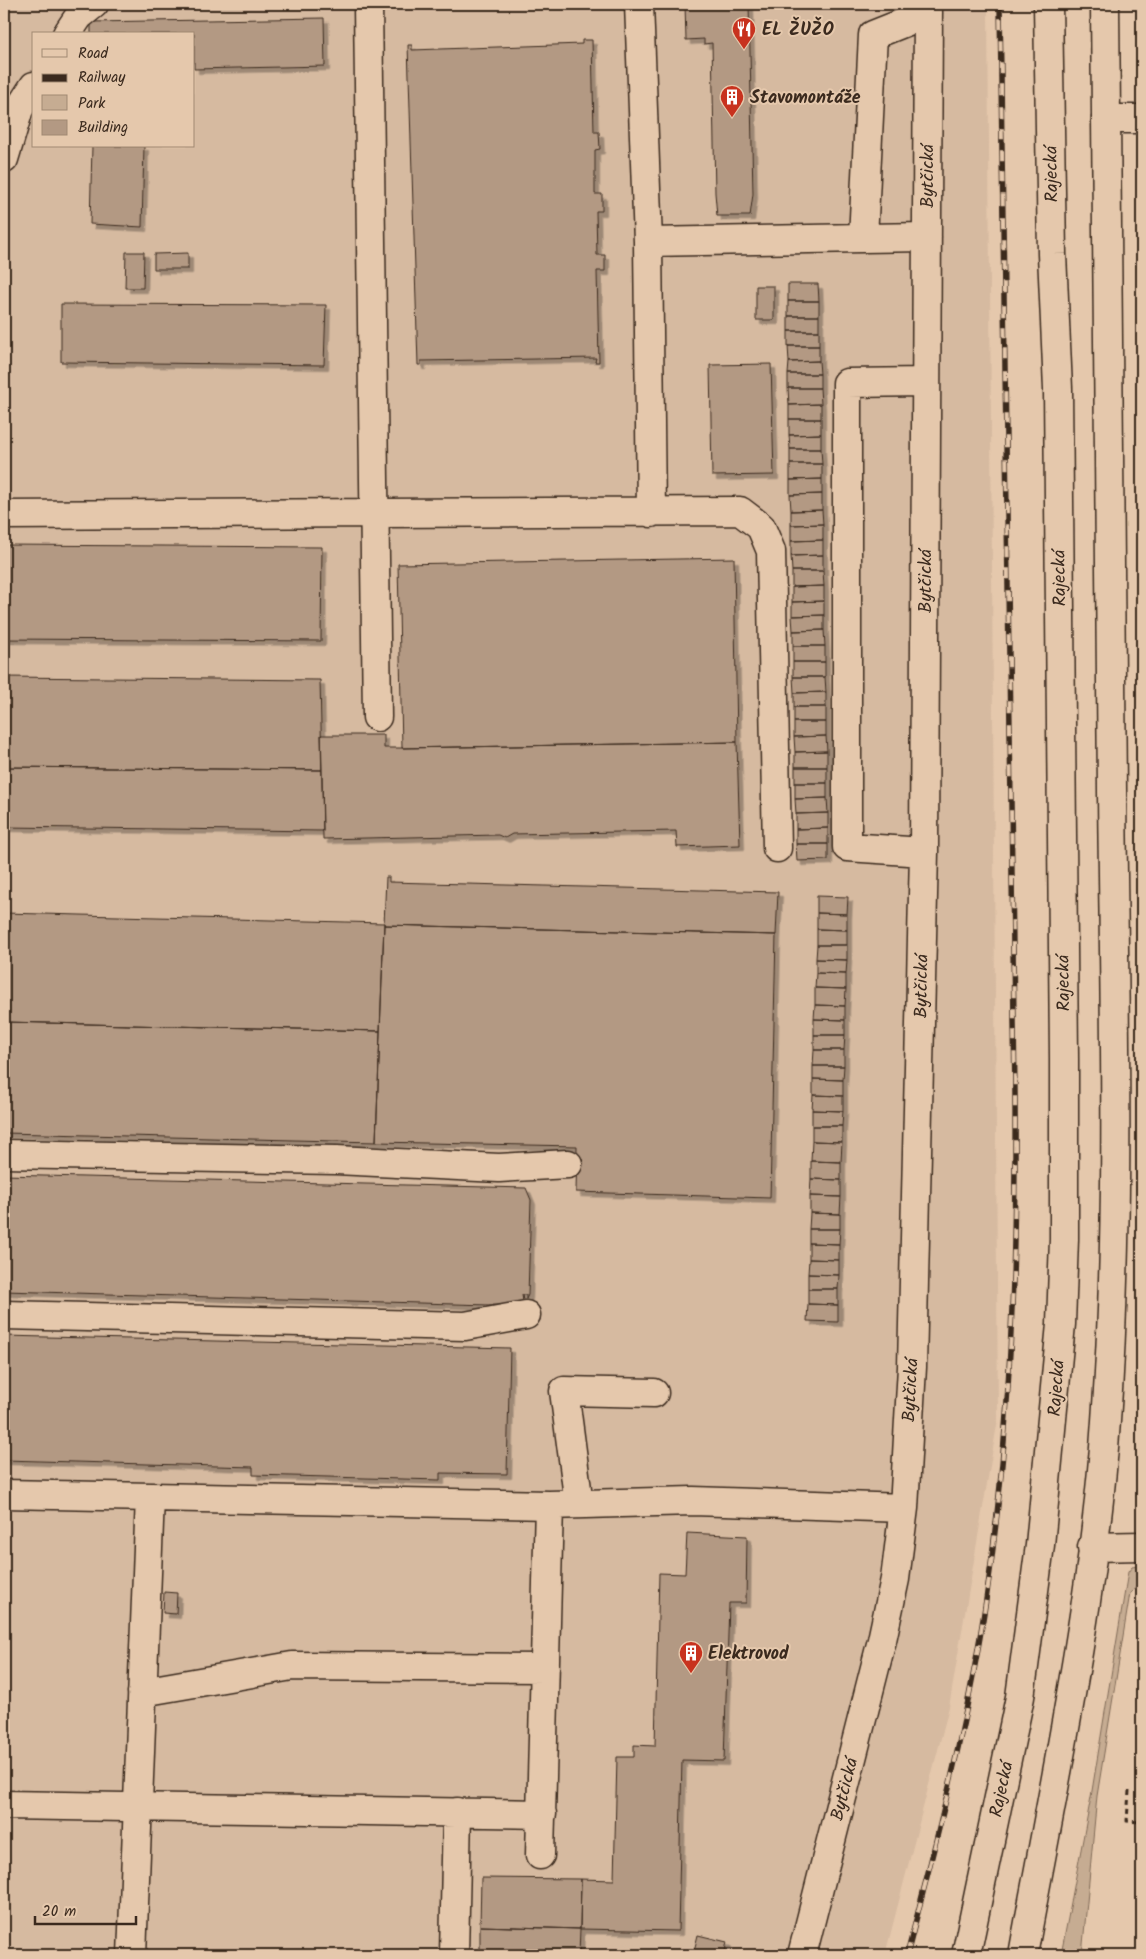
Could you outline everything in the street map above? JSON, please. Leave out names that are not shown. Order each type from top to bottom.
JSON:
[{"type":"main road","points":[[68,32],[79,16],[94,4]]},
{"type":"main road","points":[[368,4],[376,514],[377,717]]},
{"type":"main road","points":[[639,4],[648,242],[651,513]]},
{"type":"main road","name":"Rajecká","points":[[966,1955],[1020,1697],[1054,1422],[1061,1324],[1064,1240],[1064,1087],[1058,389],[1052,254],[1048,4]]},
{"type":"main road","points":[[1025,1950],[1070,1705],[1092,1547],[1106,1424],[1114,1233],[1115,1051],[1104,4]]},
{"type":"main road","points":[[863,238],[873,35],[928,8]]},
{"type":"main road","name":"Bytčická","points":[[802,1955],[882,1640],[895,1579],[904,1508],[912,1367],[924,852],[928,8]]},
{"type":"main road","points":[[4,159],[11,108],[32,88]]},
{"type":"main road","points":[[1106,119],[1142,118]]},
{"type":"main road","points":[[648,242],[927,237]]},
{"type":"main road","points":[[924,852],[846,847],[847,383],[926,382]]},
{"type":"main road","points":[[4,515],[651,513],[740,511],[761,527],[771,551],[777,848]]},
{"type":"main road","points":[[4,1154],[336,1160],[499,1168],[568,1164]]},
{"type":"main road","points":[[4,1315],[465,1326],[526,1315]]},
{"type":"main road","points":[[579,1504],[564,1391],[654,1393]]},
{"type":"main road","points":[[4,1494],[549,1504],[693,1501],[904,1508]]},
{"type":"main road","points":[[132,1955],[150,1497]]},
{"type":"main road","points":[[540,1856],[549,1504]]},
{"type":"main road","points":[[1092,1547],[1142,1546]]},
{"type":"main road","points":[[142,1692],[292,1666],[545,1668]]},
{"type":"main road","points":[[4,1805],[542,1814]]},
{"type":"main road","points":[[454,1955],[457,1812]]},
{"type":"path","points":[[1129,1791],[1127,1820],[1142,1822]]},
{"type":"shaded area","points":[[4,4],[988,4],[998,1419],[949,1707],[885,1955],[4,1955]]},
{"type":"shaded area","points":[[1136,4],[1142,4],[1142,75],[1136,70]]},
{"type":"green space","points":[[1132,1567],[1142,1567],[1142,1582],[1130,1593],[1097,1796],[1082,1955],[1061,1955],[1091,1797],[1128,1572]]},
{"type":"building","name":"Stavomontáže","points":[[749,4],[753,194],[750,216],[717,216],[712,43],[704,44],[704,39],[686,40],[685,5]]},
{"type":"building","points":[[324,18],[325,66],[195,69],[195,32],[91,32],[91,22]]},
{"type":"building","points":[[582,40],[592,40],[594,132],[599,132],[600,149],[595,150],[595,194],[602,194],[602,211],[596,211],[597,255],[605,255],[605,271],[597,271],[599,362],[595,362],[596,358],[421,361],[421,365],[418,365],[408,45],[412,45],[412,50],[582,44]]},
{"type":"building","points":[[92,148],[144,148],[142,227],[90,224]]},
{"type":"building","points":[[126,252],[144,252],[143,288],[125,288]]},
{"type":"building","points":[[188,253],[188,269],[154,269],[154,254]]},
{"type":"building","points":[[788,284],[818,284],[819,301],[788,301]]},
{"type":"building","points":[[756,286],[774,286],[774,320],[756,320]]},
{"type":"building","points":[[788,301],[819,301],[819,316],[788,316]]},
{"type":"building","points":[[61,304],[326,305],[324,365],[61,362]]},
{"type":"building","points":[[788,316],[819,316],[819,331],[788,331]]},
{"type":"building","points":[[788,331],[819,331],[819,346],[788,346]]},
{"type":"building","points":[[788,346],[819,346],[819,361],[789,362]]},
{"type":"building","points":[[819,361],[820,374],[788,374],[789,362]]},
{"type":"building","points":[[771,364],[774,475],[712,476],[710,365]]},
{"type":"building","points":[[788,374],[820,374],[820,388],[788,388]]},
{"type":"building","points":[[788,388],[820,388],[821,404],[789,405]]},
{"type":"building","points":[[821,404],[821,419],[789,419],[789,405]]},
{"type":"building","points":[[789,419],[821,419],[821,434],[789,435]]},
{"type":"building","points":[[821,434],[821,449],[790,449],[789,435]]},
{"type":"building","points":[[790,449],[821,449],[822,464],[790,464]]},
{"type":"building","points":[[790,464],[822,464],[822,479],[790,480]]},
{"type":"building","points":[[822,479],[822,494],[790,495],[790,480]]},
{"type":"building","points":[[822,494],[822,510],[791,511],[790,495]]},
{"type":"building","points":[[822,510],[823,524],[791,525],[791,511]]},
{"type":"building","points":[[823,524],[823,540],[791,541],[791,525]]},
{"type":"building","points":[[823,540],[823,555],[791,556],[791,541]]},
{"type":"building","points":[[4,545],[322,547],[321,641],[4,639]]},
{"type":"building","points":[[823,555],[823,571],[792,571],[791,556]]},
{"type":"building","points":[[734,558],[737,742],[402,748],[398,564]]},
{"type":"building","points":[[792,571],[823,571],[824,586],[792,587]]},
{"type":"building","points":[[824,586],[824,601],[792,602],[792,587]]},
{"type":"building","points":[[824,601],[824,615],[792,616],[792,602]]},
{"type":"building","points":[[824,615],[824,630],[793,631],[792,616]]},
{"type":"building","points":[[824,630],[825,646],[793,646],[793,631]]},
{"type":"building","points":[[793,646],[825,646],[825,662],[793,662]]},
{"type":"building","points":[[793,662],[825,662],[825,677],[793,677]]},
{"type":"building","points":[[4,677],[320,680],[322,770],[4,767]]},
{"type":"building","points":[[793,677],[825,677],[826,692],[794,693]]},
{"type":"building","points":[[826,692],[826,707],[794,707],[794,693]]},
{"type":"building","points":[[794,707],[826,707],[826,722],[794,722]]},
{"type":"building","points":[[794,722],[826,722],[826,736],[794,737]]},
{"type":"building","points":[[321,735],[384,735],[384,748],[737,742],[740,845],[677,847],[676,831],[512,834],[505,838],[498,835],[323,839]]},
{"type":"building","points":[[826,736],[827,751],[795,752],[794,737]]},
{"type":"building","points":[[827,751],[827,767],[795,767],[795,752]]},
{"type":"building","points":[[4,767],[322,770],[323,831],[4,827]]},
{"type":"building","points":[[795,767],[827,767],[827,783],[795,783]]},
{"type":"building","points":[[795,783],[827,783],[827,798],[795,799]]},
{"type":"building","points":[[827,798],[828,813],[796,814],[795,799]]},
{"type":"building","points":[[828,813],[828,828],[796,829],[796,814]]},
{"type":"building","points":[[828,828],[828,844],[796,844],[796,829]]},
{"type":"building","points":[[796,844],[828,844],[828,860],[797,861]]},
{"type":"building","points":[[386,877],[389,877],[389,882],[778,892],[776,935],[384,925]]},
{"type":"building","points":[[817,896],[848,897],[847,914],[817,913]]},
{"type":"building","points":[[4,913],[384,923],[380,1031],[4,1022]]},
{"type":"building","points":[[817,913],[847,914],[847,930],[817,929]]},
{"type":"building","points":[[384,925],[776,935],[770,1198],[576,1192],[577,1146],[376,1142]]},
{"type":"building","points":[[817,929],[847,930],[847,945],[817,945]]},
{"type":"building","points":[[817,945],[847,945],[847,960],[816,959]]},
{"type":"building","points":[[816,959],[847,960],[846,974],[816,973]]},
{"type":"building","points":[[816,973],[846,974],[846,989],[815,988]]},
{"type":"building","points":[[815,988],[846,989],[845,1006],[815,1005]]},
{"type":"building","points":[[815,1005],[845,1006],[845,1020],[814,1019]]},
{"type":"building","points":[[814,1019],[845,1020],[845,1035],[814,1035]]},
{"type":"building","points":[[4,1022],[380,1031],[376,1142],[4,1133]]},
{"type":"building","points":[[814,1035],[845,1035],[844,1050],[814,1050]]},
{"type":"building","points":[[814,1050],[844,1050],[844,1066],[813,1066]]},
{"type":"building","points":[[813,1066],[844,1066],[843,1080],[813,1079]]},
{"type":"building","points":[[813,1079],[843,1080],[843,1096],[813,1095]]},
{"type":"building","points":[[813,1095],[843,1096],[843,1111],[812,1110]]},
{"type":"building","points":[[812,1110],[843,1111],[842,1126],[812,1126]]},
{"type":"building","points":[[812,1126],[842,1126],[842,1142],[812,1141]]},
{"type":"building","points":[[812,1141],[842,1142],[841,1162],[811,1161]]},
{"type":"building","points":[[811,1161],[841,1162],[841,1180],[811,1179]]},
{"type":"building","points":[[4,1175],[526,1188],[531,1200],[528,1295],[526,1299],[526,1295],[522,1295],[523,1301],[526,1301],[523,1306],[4,1291]]},
{"type":"building","points":[[811,1179],[841,1180],[841,1197],[810,1196]]},
{"type":"building","points":[[810,1196],[841,1197],[840,1214],[810,1213]]},
{"type":"building","points":[[810,1213],[840,1214],[840,1229],[809,1229]]},
{"type":"building","points":[[809,1229],[840,1229],[839,1244],[809,1243]]},
{"type":"building","points":[[809,1243],[839,1244],[839,1260],[809,1259]]},
{"type":"building","points":[[809,1259],[839,1260],[839,1275],[808,1274]]},
{"type":"building","points":[[808,1274],[839,1275],[838,1289],[808,1289]]},
{"type":"building","points":[[808,1289],[838,1289],[838,1305],[808,1304]]},
{"type":"building","points":[[808,1304],[838,1305],[838,1322],[807,1321]]},
{"type":"building","points":[[4,1336],[510,1348],[507,1474],[440,1473],[440,1480],[253,1475],[253,1467],[4,1460]]},
{"type":"building","name":"Elektrovod","points":[[687,1533],[747,1536],[746,1603],[729,1603],[724,1761],[682,1760],[678,1931],[580,1929],[581,1879],[614,1880],[617,1757],[634,1757],[634,1745],[655,1746],[659,1573],[685,1574]]},
{"type":"building","points":[[164,1592],[177,1593],[176,1614],[163,1613]]},
{"type":"building","points":[[481,1878],[581,1879],[580,1929],[480,1926]]},
{"type":"building","points":[[480,1926],[580,1929],[579,1955],[480,1955]]},
{"type":"building","points":[[698,1935],[727,1942],[724,1955],[693,1955]]},
{"type":"railway","points":[[907,1955],[951,1779],[979,1645],[1001,1474],[1010,1347],[1013,1284],[1015,1093],[1000,4]]},
{"type":"place","name":"EL ŽUŽO","points":[[744,50]]},
{"type":"place","name":"Stavomontáže","points":[[732,118]]},
{"type":"place","name":"Elektrovod","points":[[691,1674]]}]
